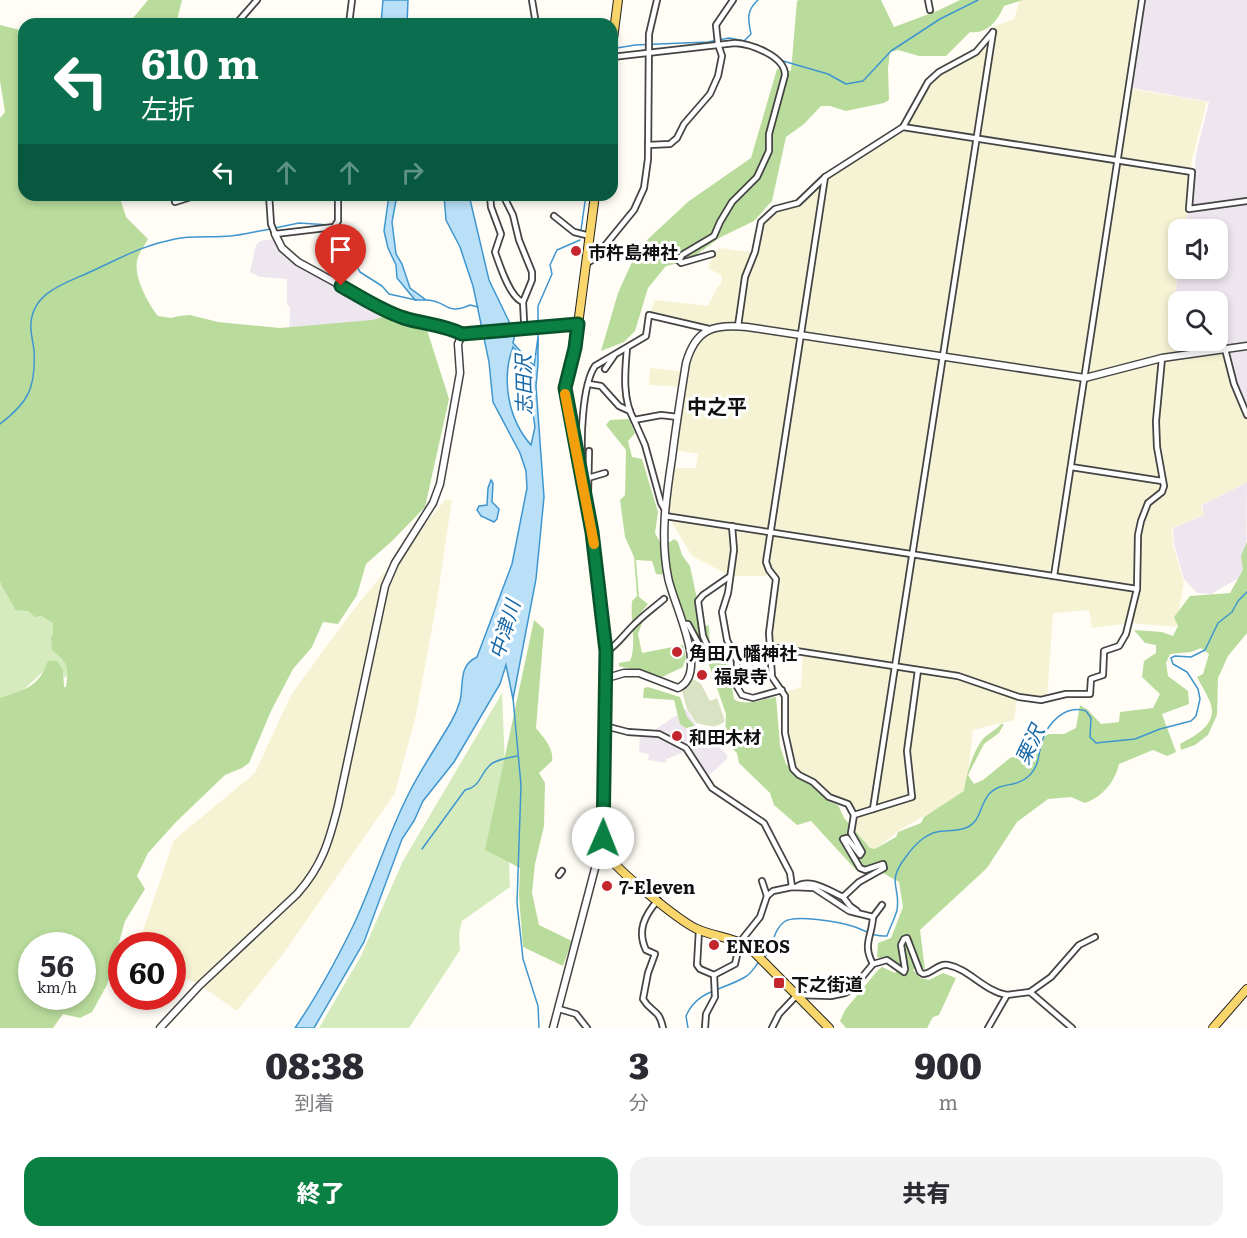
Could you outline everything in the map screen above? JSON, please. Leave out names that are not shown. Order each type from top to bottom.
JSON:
[{"type":"main road","points":[[616,18],[618,0]]},
{"type":"main road","points":[[593,201],[586,264],[574,324],[575,348],[565,388],[597,566],[606,651],[602,828],[604,847],[615,866],[685,922],[699,930],[740,942],[760,957],[829,1028]]},
{"type":"main road","points":[[1213,1028],[1247,989]]},
{"type":"street","points":[[241,18],[257,0]]},
{"type":"street","points":[[350,18],[352,0]]},
{"type":"street","points":[[532,0],[535,18]]},
{"type":"street","points":[[586,264],[606,245],[628,218],[644,188],[648,146],[649,40],[657,0]]},
{"type":"street","points":[[648,146],[670,144],[710,94],[723,56],[718,44],[716,25],[733,0]]},
{"type":"street","points":[[928,0],[930,10]]},
{"type":"street","points":[[1054,576],[1142,0]]},
{"type":"street","points":[[738,326],[745,277],[755,252],[761,222],[775,209],[798,203],[825,177],[903,127],[928,82],[939,72],[976,52],[993,32],[873,809]]},
{"type":"street","points":[[618,56],[649,50],[735,43],[749,46],[782,63],[785,72],[769,134],[769,151],[757,177],[732,202],[714,237],[682,255],[679,261],[681,263],[712,254]]},
{"type":"street","points":[[903,127],[1192,172],[1189,209],[1247,201]]},
{"type":"street","points":[[825,177],[766,566],[776,579],[769,633],[772,676],[785,696],[785,733],[793,769],[813,782],[829,797],[848,804],[854,815],[851,833],[862,854],[858,854],[847,838],[843,839],[860,868],[865,870],[880,864],[885,866],[859,882],[843,897]]},
{"type":"street","points":[[269,201],[271,224],[282,248],[298,262],[391,314],[465,333],[574,324]]},
{"type":"street","points":[[275,234],[334,227],[338,221],[338,201]]},
{"type":"street","points":[[490,201],[501,234],[495,252],[513,294],[523,303]]},
{"type":"street","points":[[505,201],[513,215],[519,240],[532,272],[523,303],[524,321]]},
{"type":"street","points":[[554,216],[574,232],[590,236]]},
{"type":"street","points":[[579,468],[584,466],[581,450],[584,409],[590,375],[595,366],[646,336],[650,314],[709,329]]},
{"type":"street","points":[[607,678],[624,673],[639,673],[678,688],[683,686],[688,677],[691,659],[690,646],[668,580],[665,513],[689,352],[696,340],[709,329],[725,325],[738,326],[1085,378],[1162,358],[1211,351]]},
{"type":"street","points":[[160,1028],[201,984],[297,894],[311,879],[325,853],[338,806],[385,586],[395,563],[433,503],[440,484],[460,373],[458,344],[465,333]]},
{"type":"street","points":[[1228,349],[1247,346]]},
{"type":"street","points":[[627,348],[625,380],[630,411],[645,446],[665,513]]},
{"type":"street","points":[[1226,351],[1234,384],[1247,415]]},
{"type":"street","points":[[605,369],[615,354]]},
{"type":"street","points":[[770,647],[968,678],[1019,697],[1041,700],[1066,694],[1090,694],[1091,679],[1104,673],[1104,651],[1119,646],[1126,634],[1137,590],[1138,535],[1141,521],[1148,503],[1162,492],[1156,421],[1162,358]]},
{"type":"street","points":[[589,384],[601,386],[619,406],[630,411]]},
{"type":"street","points":[[634,420],[661,415],[678,417]]},
{"type":"street","points":[[585,500],[589,498],[588,451]]},
{"type":"street","points":[[1071,467],[1162,481]]},
{"type":"street","points":[[588,478],[605,473]]},
{"type":"street","points":[[665,513],[732,526],[1137,590]]},
{"type":"street","points":[[732,526],[735,545],[728,593],[722,612],[728,640],[737,661],[736,686],[742,695],[753,698],[782,690]]},
{"type":"street","points":[[682,624],[688,624],[699,646],[705,650],[707,645],[703,636],[698,601],[729,577]]},
{"type":"street","points":[[606,651],[664,599]]},
{"type":"street","points":[[854,815],[912,797],[907,751],[918,670]]},
{"type":"street","points":[[605,726],[628,732],[659,734],[686,748],[709,785],[764,824],[790,873],[794,887]]},
{"type":"street","points":[[553,1028],[598,857],[604,847]]},
{"type":"street","points":[[762,881],[767,896]]},
{"type":"street","points":[[714,975],[735,964],[740,942],[760,917],[767,896],[773,891],[802,884],[819,885],[843,897],[850,906],[857,910],[857,914]]},
{"type":"street","points":[[794,887],[814,888],[849,911],[873,917]]},
{"type":"street","points":[[658,900],[647,914],[642,928],[646,950],[655,954],[648,973],[643,999],[645,1004],[658,1013],[663,1028]]},
{"type":"street","points":[[873,964],[867,946],[868,938],[872,931],[873,917],[882,905]]},
{"type":"street","points":[[699,930],[697,964],[700,969],[714,975]]},
{"type":"street","points":[[772,1028],[776,1017],[797,995],[831,996],[845,993],[853,988],[873,964],[887,960],[904,972],[901,945],[907,938],[920,972],[923,974],[942,965],[951,965],[992,991],[1007,995],[1030,992],[1050,977],[1079,945],[1095,937]]},
{"type":"street","points":[[705,1028],[706,1014],[715,997],[714,975]]},
{"type":"street","points":[[1030,992],[1072,1028]]},
{"type":"street","points":[[988,1028],[1007,995]]},
{"type":"street","points":[[559,1009],[576,1014],[587,1028]]},
{"type":"shaded area","points":[[1020,0],[1140,0],[1127,88],[1207,102],[1192,160],[1186,219],[1168,219],[1168,279],[1177,279],[1176,291],[1168,291],[1168,351],[1224,351],[1237,396],[1247,418],[1247,482],[1201,505],[1204,515],[1172,528],[1173,545],[1184,582],[1176,626],[1247,587],[1176,627],[1131,623],[1092,628],[1089,610],[1053,613],[1047,699],[1017,700],[1014,720],[973,730],[966,793],[898,831],[871,853],[853,832],[852,808],[833,798],[802,775],[793,764],[787,734],[786,692],[801,687],[803,650],[775,646],[773,643],[772,633],[779,578],[773,570],[765,576],[731,576],[692,556],[671,521],[669,512],[674,468],[696,468],[698,454],[676,450],[685,387],[649,385],[650,368],[688,372],[696,345],[708,334],[707,327],[651,311],[655,300],[708,306],[722,279],[722,276],[708,268],[715,252],[721,248],[756,253],[762,222],[779,208],[798,204],[827,178],[906,130],[906,124],[930,82],[942,72],[965,61],[977,52],[989,39],[995,26],[1014,19]]},
{"type":"shaded area","points":[[1146,0],[1247,0],[1247,411],[1239,395],[1225,351],[1228,351],[1228,291],[1176,291],[1177,279],[1228,279],[1228,219],[1186,219],[1193,193],[1196,154],[1209,102],[1132,88]]},
{"type":"shaded area","points":[[274,239],[286,255],[401,320],[289,335],[290,308],[287,304],[287,279],[260,277],[250,272],[256,245],[260,241]]},
{"type":"shaded area","points":[[1247,482],[1246,574],[1211,594],[1197,593],[1184,579],[1174,544],[1173,528],[1204,515],[1202,505]]},
{"type":"shaded area","points":[[446,499],[452,500],[436,607],[416,715],[395,793],[283,954],[237,1011],[200,985],[186,979],[186,932],[142,932],[174,840],[255,773],[291,695],[353,610]]},
{"type":"shaded area","points":[[686,709],[695,724],[727,755],[727,759],[706,778],[692,751],[666,735],[653,731]]},
{"type":"shaded area","points":[[640,733],[665,737],[687,751],[666,759],[666,763],[648,760],[649,754],[639,752]]},
{"type":"green space","points":[[148,0],[182,0],[178,18],[133,18]]},
{"type":"green space","points":[[881,0],[894,27],[960,0],[1023,0],[1004,6],[987,29],[970,32],[946,56],[919,56],[898,50],[890,52],[889,100],[884,103],[846,111],[821,106],[804,124],[786,137],[772,201],[754,221],[719,238],[688,261],[666,266],[648,288],[635,331],[624,342],[601,351],[618,293],[632,262],[648,239],[689,201],[751,158],[777,69],[791,71],[797,1]]},
{"type":"green space","points":[[0,25],[18,30],[18,201],[121,201],[126,217],[148,239],[139,255],[137,268],[143,290],[158,316],[171,318],[190,315],[218,322],[280,328],[372,320],[393,314],[421,325],[427,330],[449,399],[425,507],[366,564],[357,595],[338,624],[323,622],[312,647],[293,669],[271,711],[249,763],[225,775],[176,822],[148,853],[137,876],[145,889],[125,921],[122,932],[108,932],[108,981],[96,1005],[96,932],[18,932],[18,1010],[93,1010],[80,1018],[63,1014],[53,1028],[0,1028],[0,698],[30,686],[40,677],[48,661],[57,661],[63,670],[64,687],[66,687],[67,674],[64,662],[52,650],[53,623],[42,616],[35,617],[28,611],[15,610],[0,581],[0,118],[5,112],[0,81]]},
{"type":"green space","points":[[629,419],[635,433],[628,441],[632,457],[642,459],[658,512],[655,533],[660,542],[670,542],[674,539],[678,542],[682,555],[690,566],[703,627],[709,625],[710,651],[713,654],[721,649],[726,653],[734,699],[749,702],[776,697],[780,746],[786,764],[830,802],[838,805],[844,818],[870,848],[875,849],[896,837],[898,832],[921,823],[924,817],[964,791],[970,765],[978,746],[1001,724],[1004,724],[999,733],[984,744],[968,775],[974,784],[983,780],[1010,758],[1027,752],[1048,734],[1064,734],[1076,728],[1080,705],[1101,724],[1119,722],[1120,712],[1153,708],[1160,694],[1142,677],[1144,661],[1156,653],[1156,645],[1145,643],[1134,630],[1162,632],[1173,636],[1178,626],[1174,617],[1190,596],[1230,593],[1243,570],[1241,556],[1247,542],[1247,633],[1228,656],[1218,678],[1217,715],[1208,735],[1195,745],[1181,750],[1180,744],[1204,728],[1211,717],[1210,702],[1197,677],[1203,674],[1209,654],[1201,648],[1191,652],[1170,654],[1166,663],[1168,676],[1188,691],[1189,704],[1162,714],[1176,752],[1167,756],[1153,750],[1119,764],[1107,788],[1097,797],[1085,803],[1071,797],[1048,799],[1017,822],[987,868],[920,930],[925,970],[919,964],[913,970],[920,978],[929,980],[943,973],[956,978],[939,1015],[933,1017],[927,1028],[846,1028],[840,1021],[845,1010],[878,970],[882,967],[895,973],[898,967],[877,957],[878,943],[891,938],[903,907],[899,882],[874,868],[856,870],[811,821],[797,825],[774,805],[770,793],[739,763],[737,753],[725,741],[726,714],[708,662],[701,662],[679,608],[670,575],[656,574],[652,561],[636,560],[639,597],[648,604],[637,617],[642,623],[638,634],[642,653],[683,645],[686,657],[683,667],[662,677],[619,666],[619,663],[630,661],[632,655],[632,601],[637,596],[634,557],[625,537],[620,500],[625,495],[626,450],[606,425],[610,420]]},
{"type":"green space","points":[[0,536],[79,664],[65,678],[56,663],[20,693],[0,699]]},
{"type":"green space","points":[[534,620],[544,629],[536,728],[548,743],[552,761],[539,773],[545,783],[544,826],[535,864],[532,893],[539,925],[572,941],[563,966],[523,947],[519,896],[520,868],[485,850]]},
{"type":"green space","points":[[692,678],[701,684],[710,701],[717,698],[725,721],[721,724],[711,726],[696,723],[687,709],[682,691]]},
{"type":"green space","points":[[648,687],[680,697],[687,717],[694,725],[692,728],[686,728],[680,724],[674,700],[643,698],[644,688]]},
{"type":"green space","points":[[502,693],[510,887],[462,921],[459,934],[460,950],[409,1028],[319,1028],[361,956],[403,861]]},
{"type":"water","points":[[383,0],[408,0],[407,18],[382,18]]},
{"type":"water","points":[[388,201],[396,201],[392,222],[396,254],[410,288],[426,300],[415,300],[397,278],[396,265],[388,248],[384,231]]},
{"type":"water","name":"中津川","points":[[444,201],[470,201],[489,280],[515,334],[513,343],[534,366],[538,337],[536,386],[544,497],[536,579],[513,699],[506,665],[500,684],[454,762],[423,801],[402,839],[364,942],[314,1028],[295,1028],[334,964],[361,908],[401,809],[456,712],[460,701],[464,670],[477,657],[512,564],[527,488],[526,471],[520,453],[493,402],[489,362],[473,286],[460,247],[446,220]],"holes":[[[513,347],[531,367],[529,388],[535,427],[531,445],[517,423],[509,398],[507,385],[509,359]]]},
{"type":"water","points":[[491,480],[493,483],[492,502],[499,509],[494,522],[481,516],[477,510],[479,506],[487,505]]},
{"type":"waterway","name":"志田沢","points":[[745,40],[751,34],[750,12],[758,0]]},
{"type":"waterway","points":[[765,49],[783,61],[828,74],[846,84],[863,81],[891,51],[940,19],[978,0]]},
{"type":"waterway","name":"志田沢","points":[[618,48],[708,42],[729,38],[758,46]]},
{"type":"waterway","name":"志田沢","points":[[581,230],[585,201]]},
{"type":"waterway","points":[[275,228],[299,223],[330,225]]},
{"type":"waterway","points":[[337,228],[342,232],[347,248],[360,272],[382,286],[389,294],[416,300]]},
{"type":"waterway","points":[[0,424],[18,408],[29,393],[34,374],[31,333],[33,312],[44,296],[52,290],[151,245],[189,237],[223,237],[271,229]]},
{"type":"waterway","name":"志田沢","points":[[538,326],[538,306],[552,274],[550,265],[557,250],[580,240]]},
{"type":"waterway","points":[[427,300],[451,309],[470,305],[478,307]]},
{"type":"waterway","name":"志田沢","points":[[538,331],[538,347]]},
{"type":"waterway","name":"栗沢","points":[[764,958],[777,930],[789,920],[827,921],[887,936],[897,910],[896,873],[909,853],[917,843],[933,833],[968,827],[976,821],[990,793],[999,787],[1019,782],[1030,775],[1037,763],[1042,741],[1048,728],[1064,713],[1071,710],[1086,711],[1091,718],[1090,737],[1096,743],[1135,739],[1160,729],[1191,721],[1196,716],[1200,699],[1198,689],[1187,672],[1173,664],[1171,658],[1191,657],[1205,650],[1218,623],[1232,612],[1247,592]]},
{"type":"waterway","points":[[513,698],[521,785],[517,903],[523,959],[538,1006],[539,1028]]},
{"type":"waterway","points":[[422,849],[465,790],[474,786],[489,766],[498,760],[517,756]]},
{"type":"waterway","name":"栗沢","points":[[688,1028],[686,1016],[697,1000],[747,976],[758,963]]},
{"type":"slow traffic","points":[[565,394],[594,544]]},
{"type":"place","name":"市杵島神社","points":[[576,251]]},
{"type":"place","name":"角田八幡神社","points":[[677,652]]},
{"type":"place","name":"福泉寺","points":[[702,675]]},
{"type":"place","name":"和田木材","points":[[677,736]]},
{"type":"place","name":"7-Eleven","points":[[607,886]]},
{"type":"place","name":"ENEOS","points":[[714,945]]},
{"type":"place","name":"下之街道","points":[[779,983]]},
{"type":"district","name":"中之平","points":[[717,405]]},
{"type":"route","points":[[341,286],[391,314],[462,334],[578,324],[575,348],[565,388],[592,532],[606,651],[603,838]]}]
